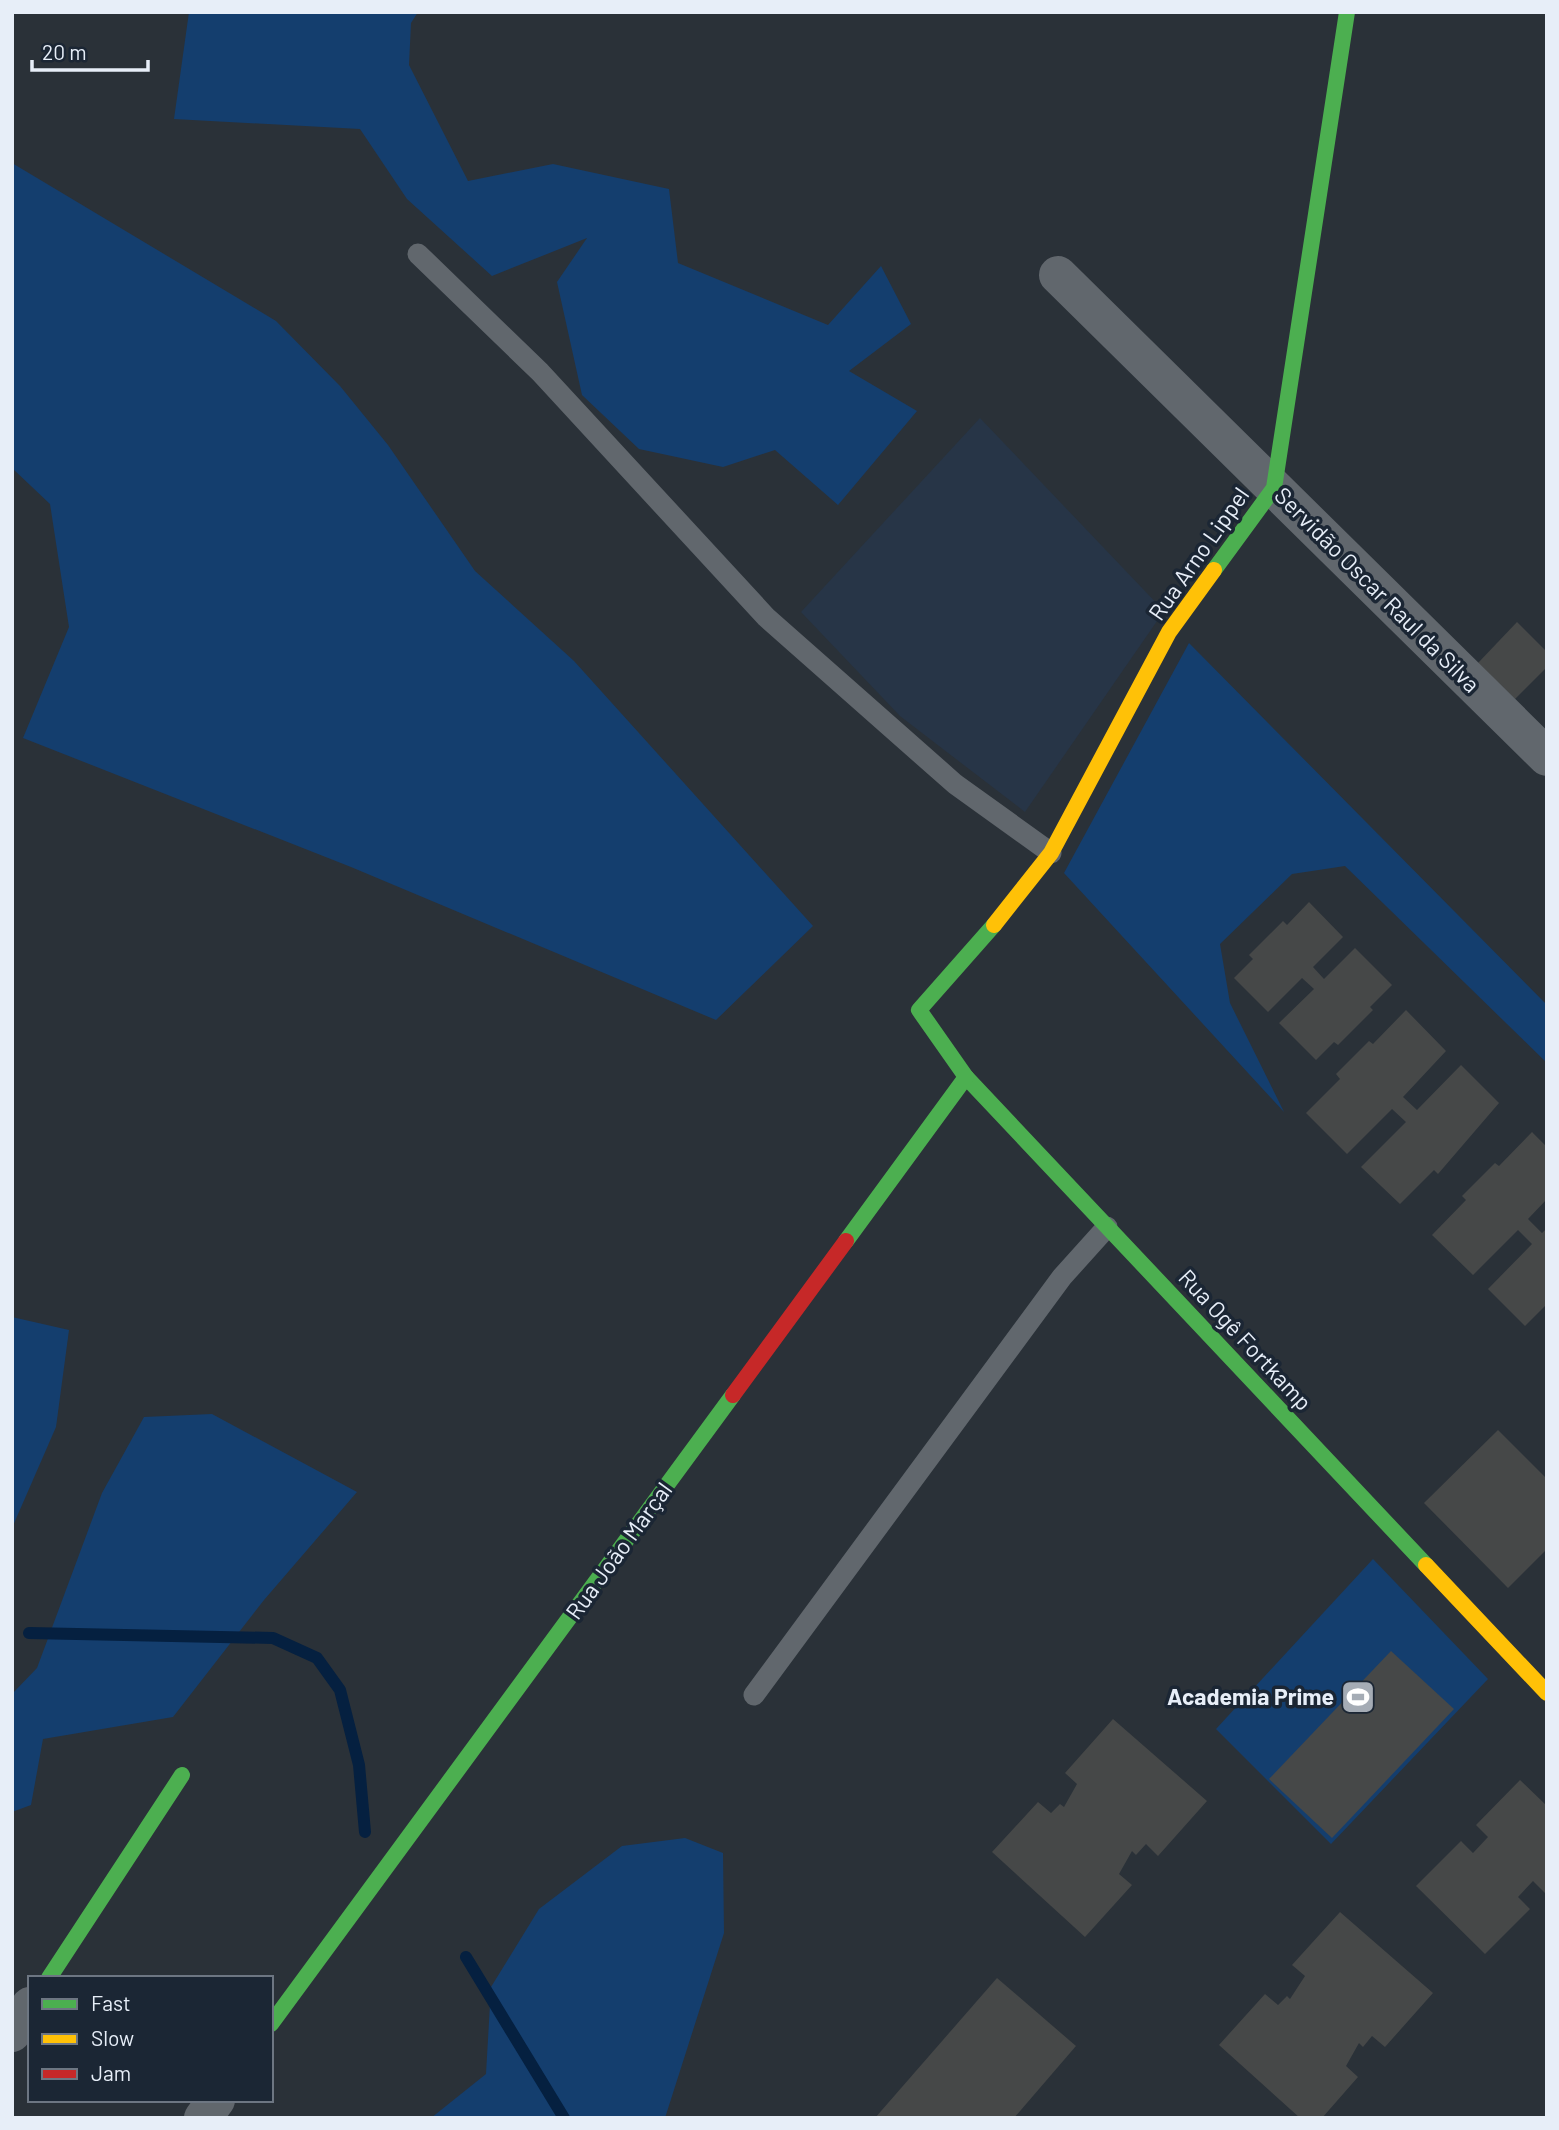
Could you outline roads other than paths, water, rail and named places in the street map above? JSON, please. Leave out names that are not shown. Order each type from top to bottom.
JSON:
[{"type":"street","name":"Rua Arno Lippel","points":[[919,1010],[1013,904],[1051,853],[1169,632],[1274,488],[1347,12]]},
{"type":"street","name":"Servidão Oscar Raul da Silva","points":[[1058,275],[1547,757]]},
{"type":"street","name":"Rua Ogê Fortkamp","points":[[919,1010],[966,1077],[1547,1693]]},
{"type":"street","name":"Rua João Marçal","points":[[273,2021],[966,1077]]},
{"type":"street","points":[[49,1976],[181,1776]]},
{"type":"street","points":[[12,2033],[28,2009]]},
{"type":"street","points":[[203,2118],[215,2102]]},
{"type":"lane","points":[[418,254],[540,372],[766,617],[955,784],[1051,853]]},
{"type":"lane","points":[[754,1695],[1062,1277],[1107,1227]]},
{"type":"waterway","points":[[29,1633],[273,1638],[317,1658],[340,1690],[359,1765],[365,1832]]},
{"type":"waterway","points":[[466,1957],[564,2118]]},
{"type":"place","name":"Academia Prime","points":[[1358,1697]]}]
